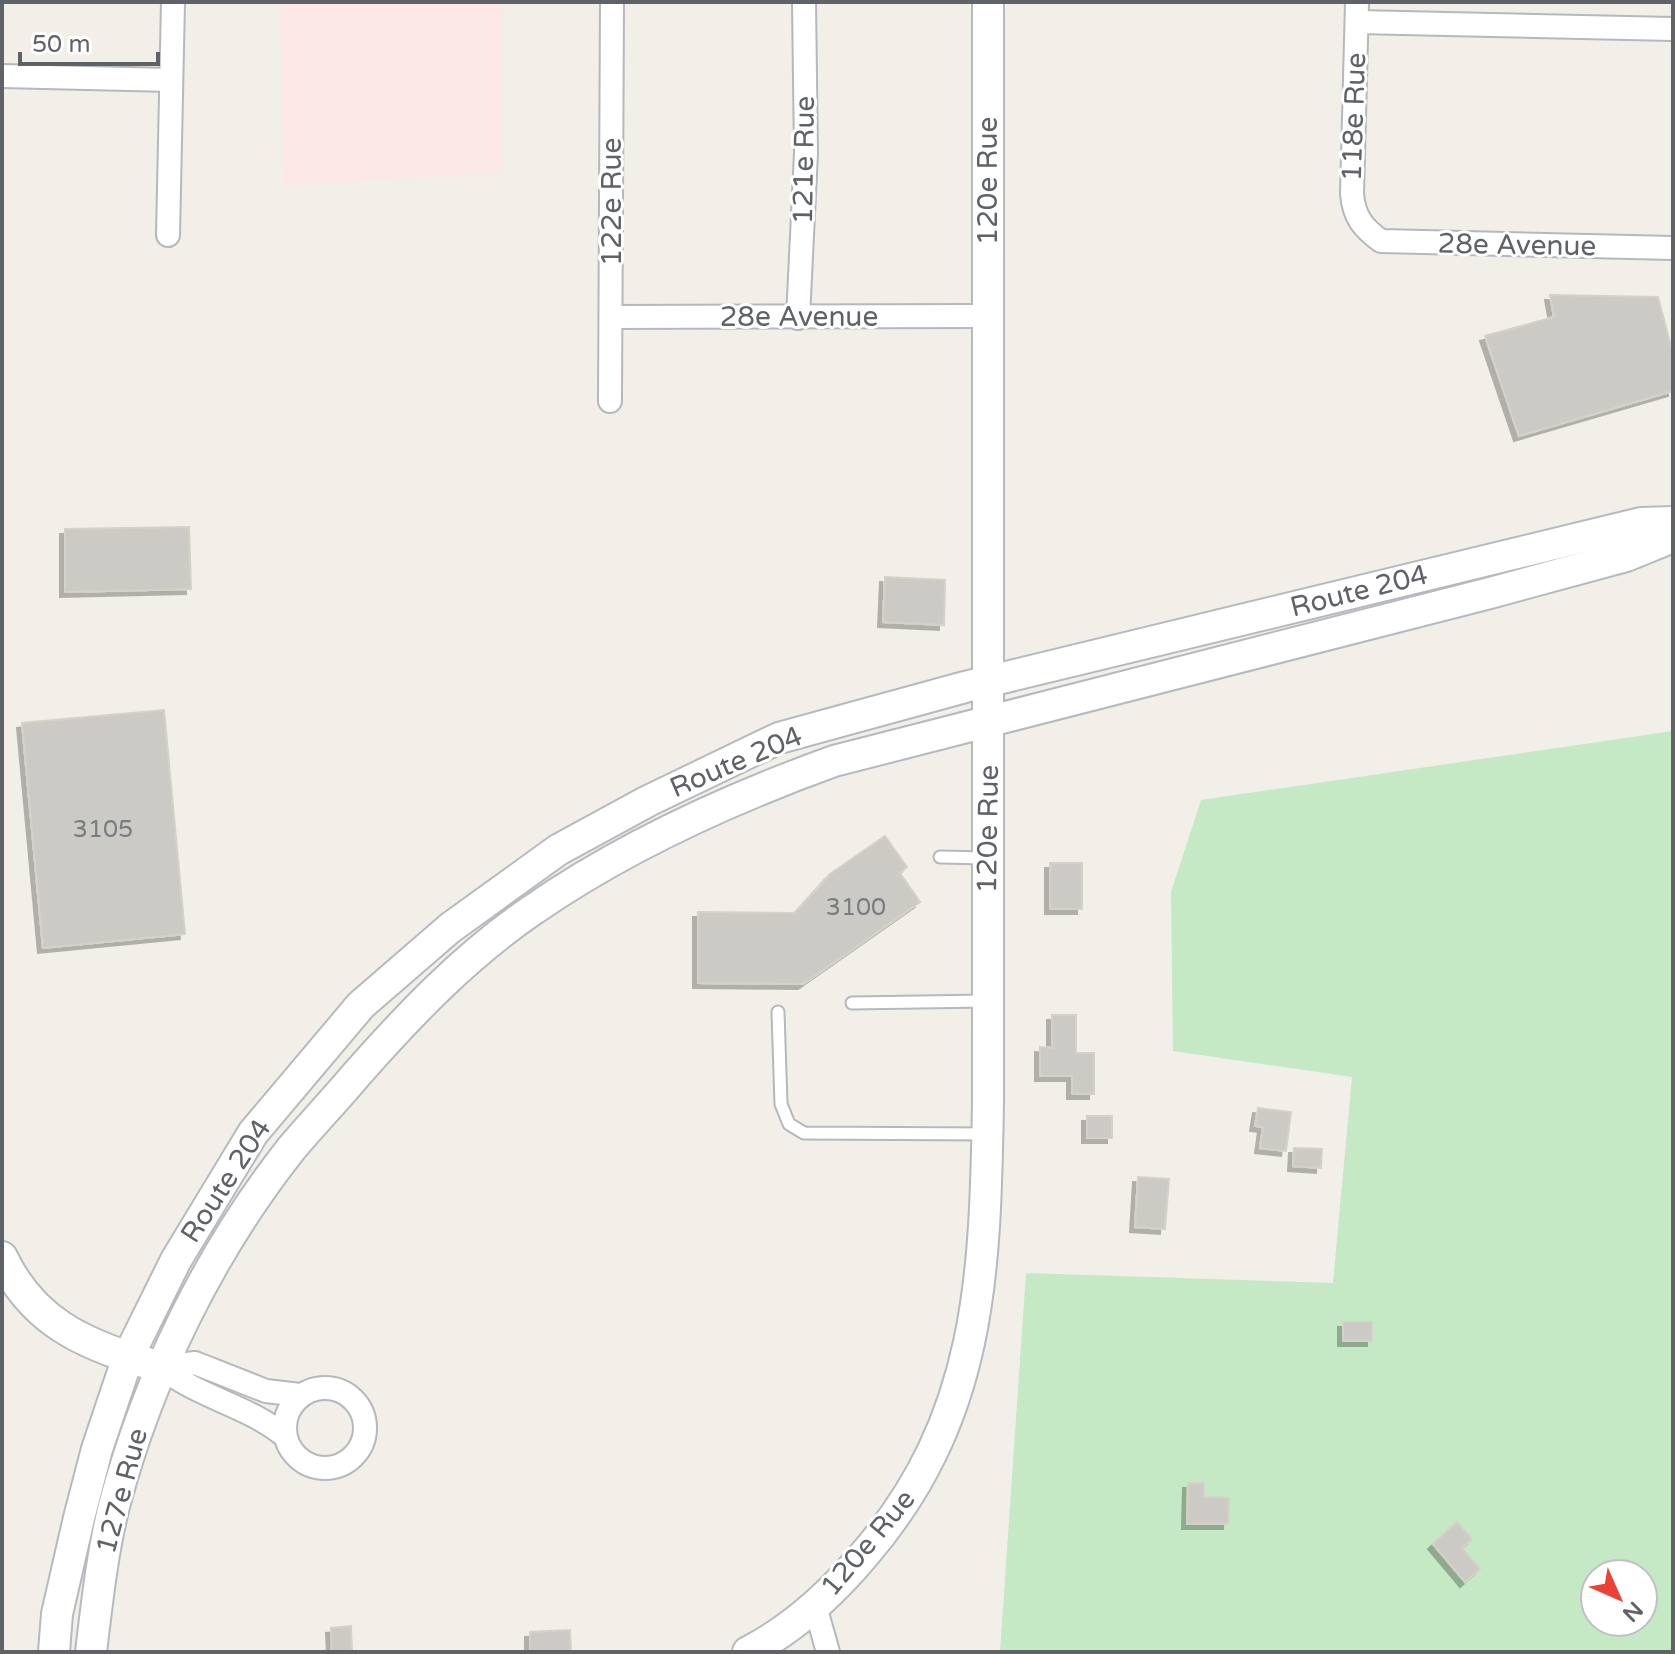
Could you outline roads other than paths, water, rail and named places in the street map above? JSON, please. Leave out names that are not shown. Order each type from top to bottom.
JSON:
[{"type":"main road","name":"120e Rue","points":[[748,1652],[815,1606],[892,1523],[924,1473],[948,1419],[979,1299],[987,1134],[988,2]]},
{"type":"main road","name":"Route 204","points":[[128,1357],[176,1260],[253,1133],[361,1005],[450,928],[558,850],[648,801],[779,738],[989,683],[1641,523],[1673,522]]},
{"type":"main road","name":"Route 204","points":[[161,1367],[236,1228],[291,1150],[448,976],[531,910],[673,828],[763,787],[834,761],[1505,589],[1626,556],[1673,537]]},
{"type":"main road","points":[[2,1257],[12,1278],[65,1331],[98,1348],[161,1367]]},
{"type":"main road","name":"127e Rue","points":[[54,1652],[57,1614],[79,1518],[97,1449],[128,1357]]},
{"type":"main road","name":"127e Rue","points":[[91,1652],[100,1579],[114,1506],[161,1367]]},
{"type":"street","points":[[168,235],[173,2]]},
{"type":"street","name":"122e Rue","points":[[610,401],[612,2]]},
{"type":"street","name":"121e Rue","points":[[798,318],[806,153],[804,2]]},
{"type":"street","points":[[1357,12],[1673,29]]},
{"type":"street","name":"118e Rue","points":[[1357,12],[1352,194],[1354,212],[1365,229]]},
{"type":"street","points":[[2,76],[171,80]]},
{"type":"street","name":"28e Avenue","points":[[1365,229],[1381,241],[1673,248]]},
{"type":"street","name":"28e Avenue","points":[[611,317],[987,316]]},
{"type":"street","points":[[195,1363],[266,1391],[300,1395],[323,1387],[347,1394],[362,1412],[365,1436],[353,1457],[343,1465],[319,1468],[297,1458],[285,1436],[235,1405],[185,1386],[161,1367],[195,1363]]},
{"type":"street","points":[[285,1436],[287,1414],[300,1395]]},
{"type":"street","points":[[815,1606],[828,1652]]},
{"type":"lane","points":[[940,857],[987,858]]},
{"type":"lane","points":[[852,1003],[987,1001]]},
{"type":"lane","points":[[778,1012],[781,1104],[789,1124],[804,1133],[987,1134]]}]
